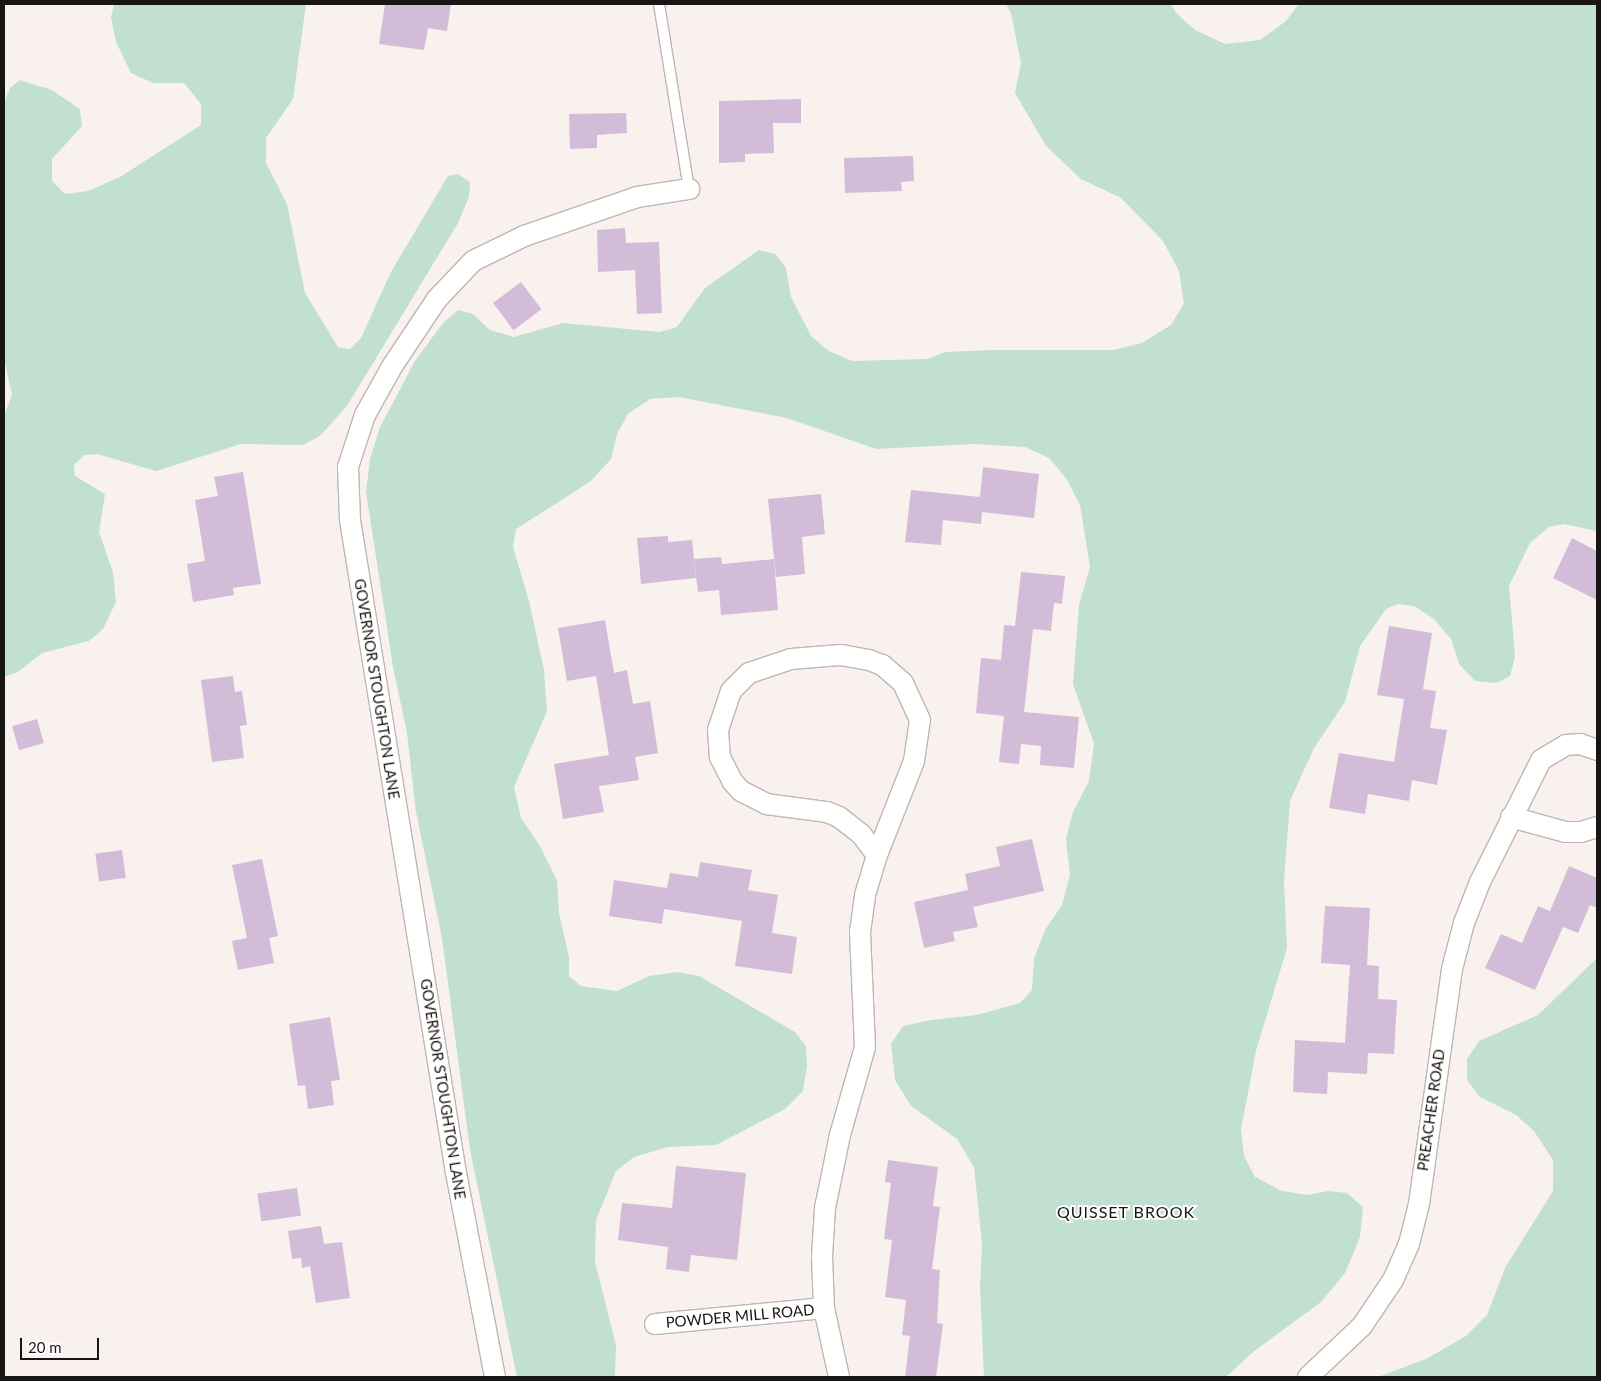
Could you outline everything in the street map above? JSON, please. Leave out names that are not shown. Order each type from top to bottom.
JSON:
[{"type":"street","name":"GOVERNOR STOUGHTON LANE","points":[[496,1377],[456,1173],[353,540],[348,467],[365,415],[392,365],[437,299],[473,261],[524,236],[637,197],[689,188]]},
{"type":"street","points":[[839,1377],[824,1308],[822,1257],[825,1208],[838,1143],[865,1047],[860,932],[865,895],[877,855],[914,761],[920,732],[916,707],[903,683],[887,669],[869,660],[840,655],[775,662],[749,673],[731,691],[718,730],[720,756],[732,781],[740,791],[766,804],[827,812],[839,818],[861,834],[877,855]]},
{"type":"street","name":"PREACHER ROAD","points":[[1308,1377],[1339,1351],[1367,1319],[1393,1280],[1409,1244],[1419,1204],[1457,945],[1480,882],[1536,766],[1546,754],[1573,744],[1597,750]]},
{"type":"street","points":[[1511,817],[1566,832],[1581,832],[1597,827]]},
{"type":"street","name":"POWDER MILL ROAD","points":[[655,1324],[824,1308]]},
{"type":"lane","points":[[659,4],[689,188]]},
{"type":"green space","points":[[114,4],[306,4],[293,99],[266,138],[266,163],[287,204],[305,293],[338,347],[350,349],[361,338],[391,272],[448,176],[458,174],[470,182],[469,197],[458,223],[347,406],[320,436],[303,445],[241,444],[156,471],[97,454],[84,455],[74,465],[75,476],[105,494],[99,532],[113,572],[116,602],[103,629],[89,641],[42,653],[18,672],[4,677],[4,416],[12,395],[4,358],[4,103],[10,88],[20,80],[52,90],[80,109],[82,126],[52,159],[52,181],[65,194],[88,191],[120,177],[201,125],[201,104],[184,83],[153,83],[131,73],[116,42],[111,17]]},
{"type":"green space","points":[[1006,4],[1171,4],[1176,13],[1195,30],[1225,44],[1260,40],[1286,21],[1299,4],[1597,4],[1597,531],[1564,524],[1549,527],[1530,543],[1509,586],[1515,657],[1510,676],[1496,683],[1475,681],[1459,664],[1451,639],[1434,619],[1414,606],[1398,604],[1386,609],[1360,646],[1345,702],[1314,748],[1290,801],[1284,881],[1287,948],[1256,1051],[1241,1129],[1244,1156],[1255,1177],[1282,1191],[1308,1195],[1328,1191],[1347,1193],[1363,1207],[1360,1237],[1345,1273],[1321,1302],[1253,1352],[1226,1377],[984,1377],[980,1287],[982,1244],[974,1167],[957,1139],[911,1106],[895,1080],[891,1044],[903,1026],[931,1020],[977,1015],[1020,1003],[1032,990],[1034,959],[1045,930],[1062,905],[1070,875],[1066,839],[1073,812],[1089,781],[1094,744],[1073,684],[1079,605],[1090,567],[1080,505],[1066,478],[1049,458],[1025,447],[974,444],[876,449],[787,418],[679,397],[650,399],[628,414],[617,434],[611,459],[591,481],[516,529],[513,547],[529,601],[544,670],[547,711],[514,787],[521,818],[540,846],[557,880],[559,913],[569,957],[569,976],[581,986],[617,991],[649,976],[678,972],[699,976],[795,1032],[806,1046],[807,1066],[803,1091],[785,1109],[716,1145],[668,1147],[634,1157],[616,1171],[596,1220],[595,1262],[616,1345],[615,1377],[517,1377],[470,1150],[442,938],[416,812],[407,733],[393,667],[366,492],[370,459],[380,427],[415,361],[443,323],[458,310],[473,314],[490,330],[514,337],[563,323],[660,332],[677,327],[705,288],[759,250],[775,254],[786,268],[791,297],[811,336],[829,351],[852,361],[927,359],[945,352],[1114,350],[1142,343],[1171,325],[1184,303],[1179,271],[1163,241],[1121,198],[1081,179],[1046,146],[1015,93],[1021,63],[1011,13]]},
{"type":"green space","points":[[1597,958],[1597,1377],[1378,1377],[1426,1359],[1466,1336],[1487,1315],[1505,1268],[1553,1191],[1553,1160],[1534,1131],[1516,1115],[1480,1097],[1467,1080],[1467,1059],[1479,1041],[1538,1015]]},
{"type":"building","points":[[385,4],[451,4],[447,31],[428,28],[424,50],[379,44]]},
{"type":"building","points":[[801,99],[801,123],[773,123],[774,153],[745,154],[745,162],[719,163],[719,101]]},
{"type":"building","points":[[626,113],[627,133],[597,135],[597,148],[570,149],[569,114]]},
{"type":"building","points":[[913,156],[914,181],[901,182],[902,191],[845,193],[844,158]]},
{"type":"building","points":[[625,228],[626,243],[659,242],[662,313],[637,314],[635,270],[598,272],[597,230]]},
{"type":"building","points":[[521,282],[541,309],[514,330],[493,303]]},
{"type":"building","points":[[983,467],[1039,474],[1034,518],[982,512],[981,524],[943,520],[941,545],[905,542],[911,490],[980,497]]},
{"type":"building","points":[[243,472],[261,584],[233,588],[234,595],[193,602],[187,564],[205,561],[195,500],[218,496],[214,477]]},
{"type":"building","points":[[821,494],[825,534],[802,537],[805,574],[776,577],[768,499]]},
{"type":"building","points":[[668,536],[668,542],[692,540],[696,578],[641,584],[637,538]]},
{"type":"building","points":[[1572,538],[1597,551],[1597,600],[1553,578]]},
{"type":"building","points":[[721,557],[722,564],[774,559],[778,610],[721,615],[719,590],[698,592],[694,559]]},
{"type":"building","points":[[1021,572],[1065,576],[1062,604],[1054,603],[1051,631],[1033,629],[1024,712],[1079,717],[1074,768],[1040,765],[1041,746],[1021,744],[1019,764],[999,762],[1004,716],[976,713],[981,658],[1001,660],[1004,625],[1015,626]]},
{"type":"building","points":[[605,620],[614,673],[627,670],[633,704],[650,701],[658,753],[635,757],[639,780],[599,786],[604,812],[563,819],[554,764],[609,755],[596,676],[567,681],[558,628]]},
{"type":"building","points":[[1389,626],[1432,633],[1423,689],[1436,691],[1430,728],[1447,730],[1437,785],[1412,780],[1409,801],[1368,794],[1365,814],[1329,808],[1339,753],[1394,762],[1404,699],[1377,695]]},
{"type":"building","points":[[233,676],[235,692],[242,691],[247,725],[240,726],[244,758],[212,762],[201,680]]},
{"type":"building","points":[[37,719],[44,743],[19,750],[12,726]]},
{"type":"building","points":[[1032,839],[1044,891],[973,907],[978,927],[953,932],[955,941],[924,948],[914,902],[968,890],[965,874],[1000,866],[996,847]]},
{"type":"building","points":[[122,850],[126,878],[99,881],[95,854]]},
{"type":"building","points":[[262,859],[278,936],[269,938],[274,963],[238,970],[232,941],[247,938],[232,865]]},
{"type":"building","points":[[700,862],[752,870],[748,890],[778,895],[772,933],[797,937],[792,974],[735,966],[742,921],[664,909],[662,924],[609,916],[614,880],[667,888],[670,873],[698,877]]},
{"type":"building","points":[[1569,866],[1597,878],[1597,908],[1590,905],[1578,933],[1563,927],[1535,990],[1485,968],[1501,934],[1522,943],[1538,906],[1550,911]]},
{"type":"building","points":[[1325,906],[1370,908],[1367,965],[1379,966],[1378,999],[1397,1000],[1394,1054],[1368,1053],[1367,1074],[1328,1072],[1327,1094],[1293,1092],[1295,1040],[1345,1043],[1350,965],[1321,963]]},
{"type":"building","points":[[330,1017],[340,1080],[331,1081],[334,1105],[308,1109],[305,1085],[298,1086],[289,1024]]},
{"type":"building","points":[[888,1160],[938,1167],[933,1206],[940,1207],[932,1269],[940,1270],[937,1323],[943,1324],[936,1377],[905,1377],[910,1336],[902,1335],[906,1300],[885,1297],[892,1240],[884,1239],[891,1183],[885,1182]]},
{"type":"building","points":[[676,1166],[746,1173],[737,1260],[691,1255],[689,1272],[666,1269],[668,1247],[618,1240],[622,1203],[672,1208]]},
{"type":"building","points":[[297,1188],[301,1216],[261,1221],[257,1194]]},
{"type":"building","points":[[321,1226],[324,1244],[342,1242],[350,1298],[316,1303],[310,1266],[302,1268],[301,1258],[292,1259],[288,1231]]},
{"type":"district","name":"QUISSET BROOK","points":[[1126,1212]]}]
